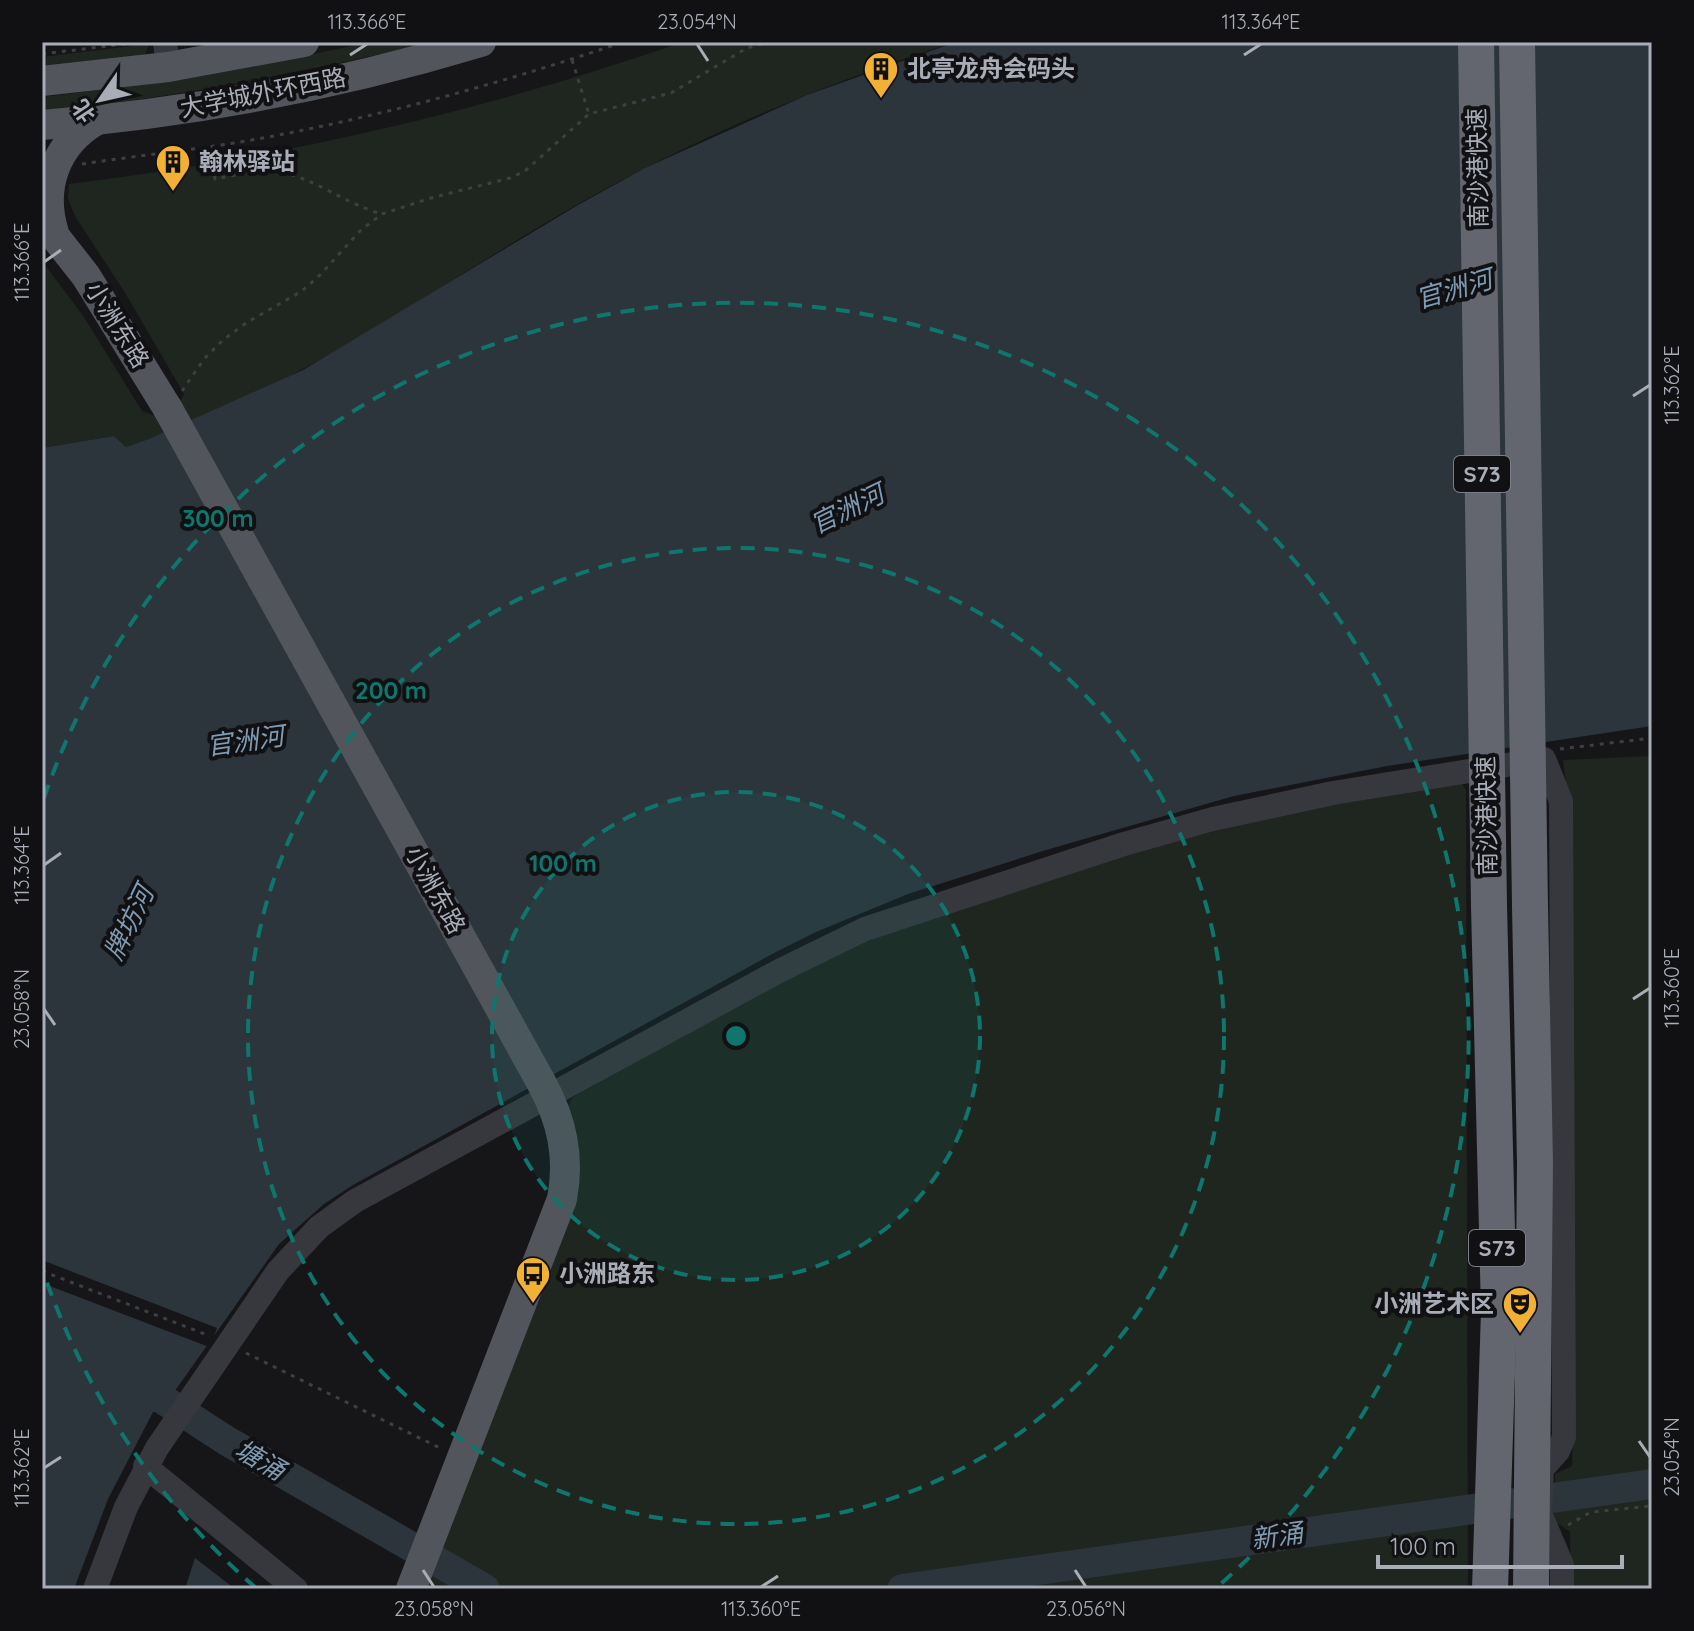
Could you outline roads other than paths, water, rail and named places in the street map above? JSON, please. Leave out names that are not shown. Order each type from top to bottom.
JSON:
[{"type":"highway","name":"南沙港快速","points":[[1476,42],[1489,906],[1499,1311],[1490,1589]]},
{"type":"highway","name":"南沙港快速","points":[[1517,42],[1535,1163],[1531,1589]]},
{"type":"main road","name":"大学城外环西路","points":[[42,81],[166,54],[304,42]]},
{"type":"main road","name":"大学城外环西路","points":[[42,125],[192,107],[289,89],[382,70],[481,42]]},
{"type":"main road","name":"小洲东路","points":[[97,120],[80,131],[55,165],[48,196],[48,226],[174,402],[546,1090],[565,1145],[566,1171],[562,1199],[414,1581]]},
{"type":"street","points":[[95,1589],[116,1530],[145,1466],[187,1404],[221,1341],[292,1254],[336,1213],[546,1090],[865,929],[1124,844],[1226,816],[1333,793],[1544,759],[1561,801],[1564,1437],[1558,1451],[1541,1472],[1540,1513],[1562,1565],[1562,1589]]},
{"type":"street","points":[[145,1466],[296,1589]]},
{"type":"water","points":[[956,42],[1652,42],[1652,726],[1387,766],[1234,796],[1046,850],[908,894],[774,953],[353,1185],[324,1204],[279,1244],[167,1402],[192,1429],[165,1412],[153,1412],[108,1499],[74,1589],[42,1589],[42,448],[114,436],[126,447],[149,439],[303,370],[645,168],[807,95]]},
{"type":"water","points":[[195,1558],[235,1589],[185,1589]]},
{"type":"waterway","name":"塘涌","points":[[133,1380],[227,1441],[485,1589]]},
{"type":"waterway","name":"新涌","points":[[902,1589],[1652,1484]]},
{"type":"place","name":"北亭龙舟会码头","points":[[881,100]]},
{"type":"place","name":"翰林驿站","points":[[173,193]]},
{"type":"place","name":"小洲路东","points":[[533,1305]]},
{"type":"place","name":"小洲艺术区","points":[[1520,1335]]},
{"type":"water label","name":"官洲河","points":[[1454,289]]},
{"type":"water label","name":"官洲河","points":[[847,509]]},
{"type":"water label","name":"官洲河","points":[[245,741]]},
{"type":"water label","name":"牌坊河","points":[[129,923]]}]
